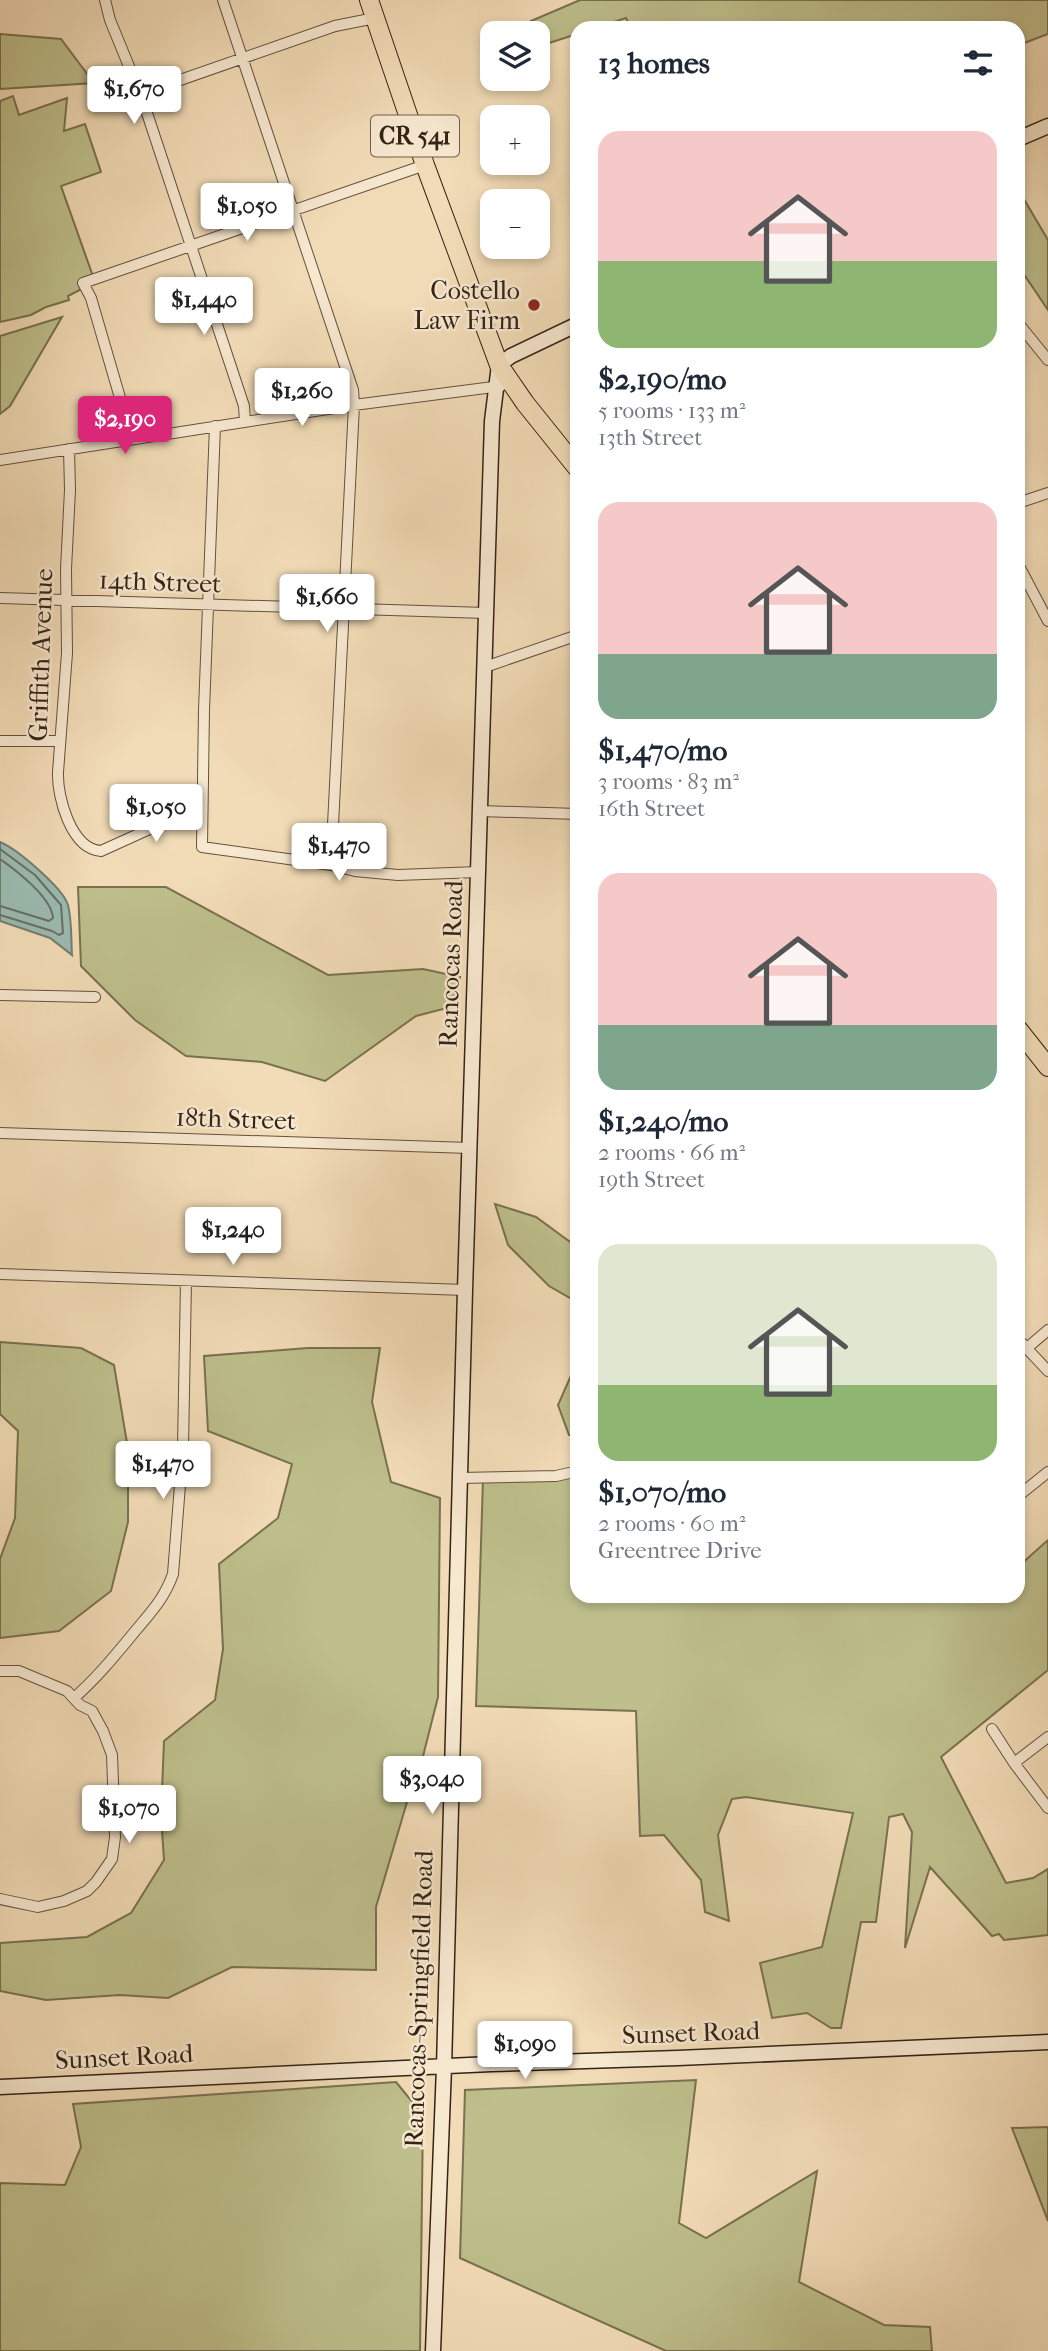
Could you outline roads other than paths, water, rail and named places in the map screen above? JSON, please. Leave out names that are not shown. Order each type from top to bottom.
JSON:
[{"type":"highway","name":"CR 541","points":[[369,0],[425,165],[505,385],[570,460]]},
{"type":"highway","points":[[1025,1038],[1048,1067]]},
{"type":"main road","points":[[1025,136],[1048,126]]},
{"type":"main road","points":[[499,365],[511,356],[570,328]]},
{"type":"main road","name":"Rancocas Road","points":[[457,1565],[492,421],[505,385]]},
{"type":"main road","name":"Rancocas-Springfield Road","points":[[433,2351],[444,2067],[457,1565]]},
{"type":"main road","name":"Sunset Road","points":[[0,2087],[1048,2042]]},
{"type":"street","points":[[105,0],[110,20],[140,94],[244,406],[246,422]]},
{"type":"street","points":[[223,0],[351,381],[354,405],[331,865]]},
{"type":"street","points":[[140,94],[335,26],[375,18]]},
{"type":"street","points":[[132,439],[91,298],[83,283],[425,165]]},
{"type":"street","points":[[1025,332],[1048,360]]},
{"type":"street","points":[[0,460],[354,405],[505,385]]},
{"type":"street","points":[[215,426],[207,604],[202,847],[331,865],[355,871],[398,874],[478,872]]},
{"type":"street","name":"Griffith Avenue","points":[[69,449],[70,490],[65,569],[67,653],[58,784],[62,804],[74,831],[93,851],[101,852],[165,822],[202,793]]},
{"type":"street","points":[[1025,501],[1048,493]]},
{"type":"street","points":[[1025,577],[1048,621]]},
{"type":"street","name":"14th Street","points":[[0,598],[486,613]]},
{"type":"street","points":[[485,667],[570,641]]},
{"type":"street","points":[[0,741],[60,741]]},
{"type":"street","points":[[480,811],[570,814]]},
{"type":"street","points":[[0,995],[95,997]]},
{"type":"street","name":"18th Street","points":[[0,1133],[470,1148]]},
{"type":"street","points":[[0,1275],[465,1290]]},
{"type":"street","points":[[74,1698],[90,1684],[150,1615],[167,1591],[173,1574],[183,1447],[186,1281]]},
{"type":"street","points":[[1048,1330],[1027,1348],[1048,1371]]},
{"type":"street","points":[[1025,1490],[1048,1472]]},
{"type":"street","points":[[460,1478],[556,1476],[570,1473]]},
{"type":"street","points":[[0,1671],[19,1671],[67,1691],[80,1705],[92,1711],[112,1755],[115,1837],[112,1859],[87,1891],[64,1901],[38,1907],[0,1899]]},
{"type":"street","points":[[992,1729],[1048,1808]]},
{"type":"street","points":[[1014,1763],[1048,1737]]},
{"type":"water","points":[[0,842],[38,870],[64,898],[70,917],[72,955],[50,938],[0,921]]},
{"type":"place","name":"Costello Law Firm","points":[[534,305]]}]
